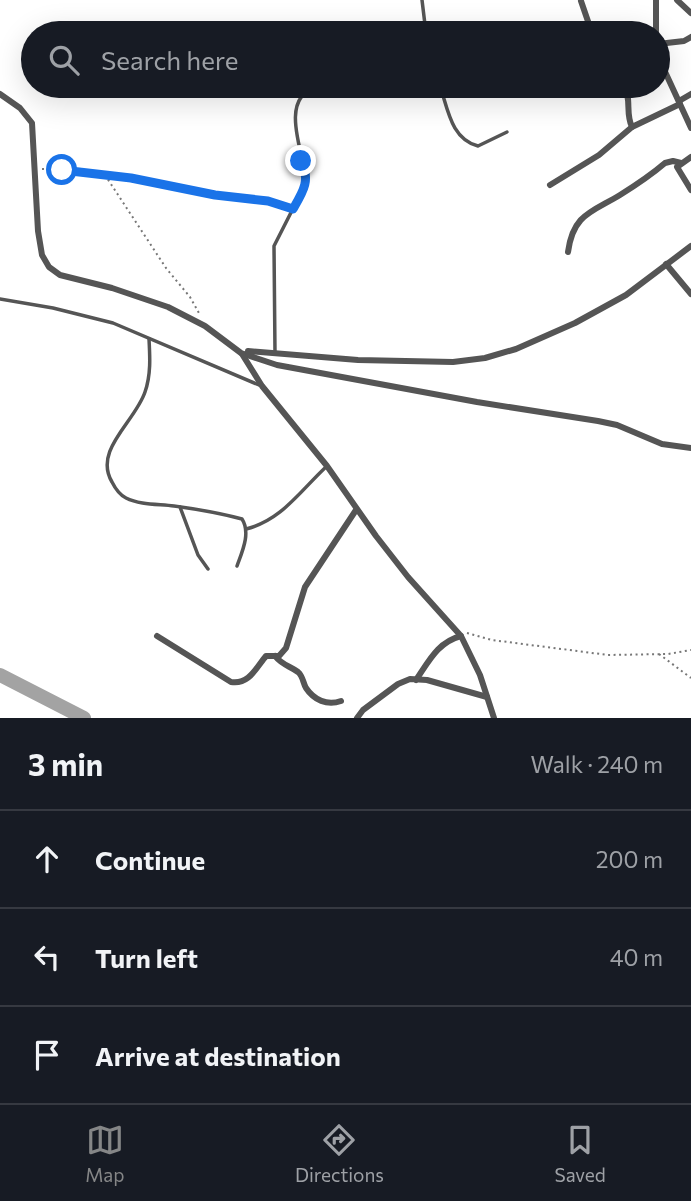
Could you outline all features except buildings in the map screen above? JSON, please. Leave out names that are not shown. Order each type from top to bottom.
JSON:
[{"type":"street","points":[[581,0],[588,21]]},
{"type":"street","points":[[656,0],[656,21]]},
{"type":"street","points":[[677,0],[691,13]]},
{"type":"street","points":[[670,44],[691,37]]},
{"type":"street","points":[[670,82],[691,128]]},
{"type":"street","points":[[0,94],[20,108],[32,123],[38,231],[42,255],[49,267],[60,275],[112,288],[168,307],[205,326],[241,353],[277,365],[608,423],[662,444],[691,448]]},
{"type":"street","points":[[550,185],[599,155],[632,127],[680,103],[691,94]]},
{"type":"street","points":[[629,98],[628,114],[632,127]]},
{"type":"street","points":[[691,157],[677,167],[691,190]]},
{"type":"street","points":[[568,252],[574,228],[587,213],[639,183],[665,163],[681,163]]},
{"type":"street","points":[[232,347],[254,353],[358,360],[453,362],[485,358],[575,323],[626,295],[691,246]]},
{"type":"street","points":[[666,264],[691,294]]},
{"type":"street","points":[[241,353],[262,386],[327,467],[408,578],[459,634],[480,675],[494,718]]},
{"type":"street","points":[[157,636],[221,677],[237,683],[248,678],[266,656],[279,656],[286,648],[297,609],[312,574],[356,510]]},
{"type":"street","points":[[416,680],[439,647],[459,634]]},
{"type":"street","points":[[275,656],[301,675],[308,691],[321,702],[328,704],[341,701]]},
{"type":"street","points":[[357,718],[363,710],[398,684],[410,679],[428,680],[487,697]]},
{"type":"lane","points":[[422,0],[424,21]]},
{"type":"lane","points":[[275,353],[274,246],[307,181],[295,136],[297,108],[302,98]]},
{"type":"lane","points":[[444,98],[454,129],[462,139],[478,146],[507,132]]},
{"type":"lane","points":[[0,299],[53,308],[113,323],[262,386]]},
{"type":"lane","points":[[149,339],[151,367],[146,391],[138,410],[108,453],[106,467],[115,488],[125,498],[242,519],[246,530],[243,551],[237,566]]},
{"type":"lane","points":[[246,530],[267,523],[279,514],[327,467]]},
{"type":"lane","points":[[180,507],[198,555],[208,569]]},
{"type":"path","points":[[34,169],[104,174],[174,189],[268,201],[293,209]]},
{"type":"path","points":[[104,174],[166,268],[190,297],[205,326]]},
{"type":"path","points":[[459,634],[608,655],[691,650]]},
{"type":"path","points":[[658,653],[691,678]]},
{"type":"waterway","points":[[0,675],[84,718]]},
{"type":"route","points":[[62,170],[93,172],[174,189],[268,201],[293,209],[307,181],[301,161]]}]
